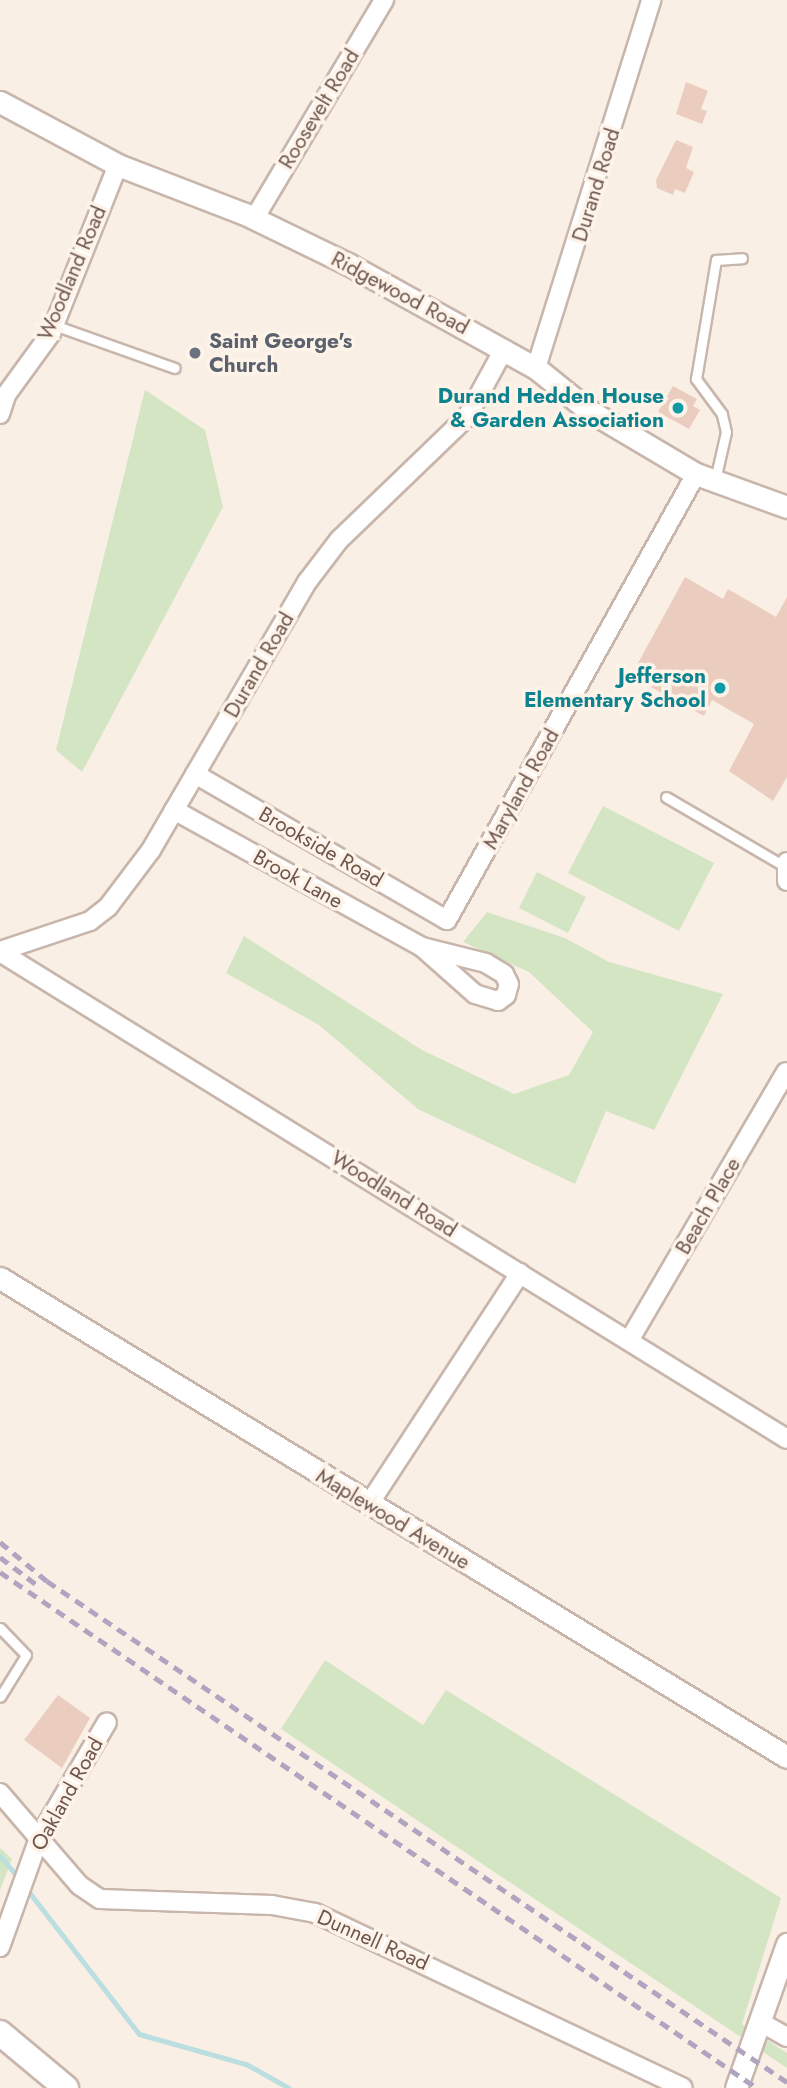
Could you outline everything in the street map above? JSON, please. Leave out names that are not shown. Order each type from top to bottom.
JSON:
[{"type":"main road","points":[[0,2033],[66,2088]]},
{"type":"street","name":"Roosevelt Road","points":[[254,219],[384,0]]},
{"type":"street","name":"Durand Road","points":[[536,368],[651,0]]},
{"type":"street","name":"Ridgewood Road","points":[[0,102],[118,165],[254,219],[504,349],[536,368],[588,410],[705,478],[787,507]]},
{"type":"street","name":"Woodland Road","points":[[0,414],[6,396],[54,325],[118,165]]},
{"type":"street","name":"Durand Road","points":[[0,952],[90,920],[108,907],[174,810],[307,582],[339,540],[467,416],[504,349]]},
{"type":"street","name":"Maryland Road","points":[[447,920],[705,478]]},
{"type":"street","name":"Brookside Road","points":[[195,774],[447,920]]},
{"type":"street","name":"Brook Lane","points":[[174,810],[422,947]]},
{"type":"street","name":"Woodland Road","points":[[0,952],[630,1339],[787,1439]]},
{"type":"street","name":"Beach Place","points":[[630,1339],[786,1072]]},
{"type":"street","points":[[369,1504],[520,1273]]},
{"type":"street","name":"Maplewood Avenue","points":[[0,1278],[787,1757]]},
{"type":"street","name":"Oakland Road","points":[[0,1947],[39,1838],[107,1722]]},
{"type":"street","name":"Dunnell Road","points":[[0,1793],[79,1885],[100,1899],[272,1905],[315,1913],[683,2088]]},
{"type":"street","points":[[736,2088],[787,1944]]},
{"type":"street","points":[[760,2022],[787,2037]]},
{"type":"lane","points":[[705,478],[726,432],[722,414],[696,379],[701,340],[716,260],[728,256],[742,258]]},
{"type":"lane","points":[[54,325],[175,368]]},
{"type":"lane","points":[[666,797],[786,870]]},
{"type":"lane","points":[[0,1628],[26,1655],[0,1697]]},
{"type":"green space","points":[[145,390],[205,430],[223,507],[82,772],[56,750]]},
{"type":"green space","points":[[603,806],[714,863],[679,931],[568,873]]},
{"type":"green space","points":[[537,872],[586,897],[568,933],[519,908]]},
{"type":"green space","points":[[487,912],[565,938],[609,962],[723,994],[654,1130],[606,1111],[575,1184],[418,1109],[319,1025],[226,973],[244,936],[422,1050],[514,1094],[569,1075],[593,1032],[529,972],[463,942]]},
{"type":"green space","points":[[325,1660],[423,1725],[446,1690],[781,1898],[742,2024],[787,2053],[787,2068],[281,1729]]},
{"type":"green space","points":[[0,1848],[12,1859],[0,1890]]},
{"type":"building","points":[[686,82],[708,91],[701,109],[707,111],[702,124],[676,114]]},
{"type":"building","points":[[676,140],[693,147],[686,168],[694,172],[685,193],[675,189],[673,195],[657,188],[656,180]]},
{"type":"building","name":"Durand Hedden House & Garden Association","points":[[673,386],[697,399],[693,406],[700,410],[689,429],[658,412]]},
{"type":"building","name":"Jefferson Elementary School","points":[[685,577],[723,599],[728,589],[776,617],[787,597],[787,777],[773,801],[729,771],[754,724],[712,700],[704,716],[631,676]]},
{"type":"building","points":[[58,1695],[90,1718],[62,1768],[24,1740]]},
{"type":"waterway","points":[[0,1856],[19,1879]]},
{"type":"waterway","points":[[25,1887],[139,2034],[246,2064],[289,2088]]},
{"type":"railway","points":[[0,1542],[47,1581],[787,2082]]},
{"type":"railway","points":[[0,1557],[37,1585]]},
{"type":"railway","points":[[0,1572],[757,2088]]},
{"type":"place","name":"Saint George's Church","points":[[195,353]]},
{"type":"place","name":"Durand Hedden House & Garden Association","points":[[678,408]]},
{"type":"place","name":"Jefferson Elementary School","points":[[720,688]]}]
